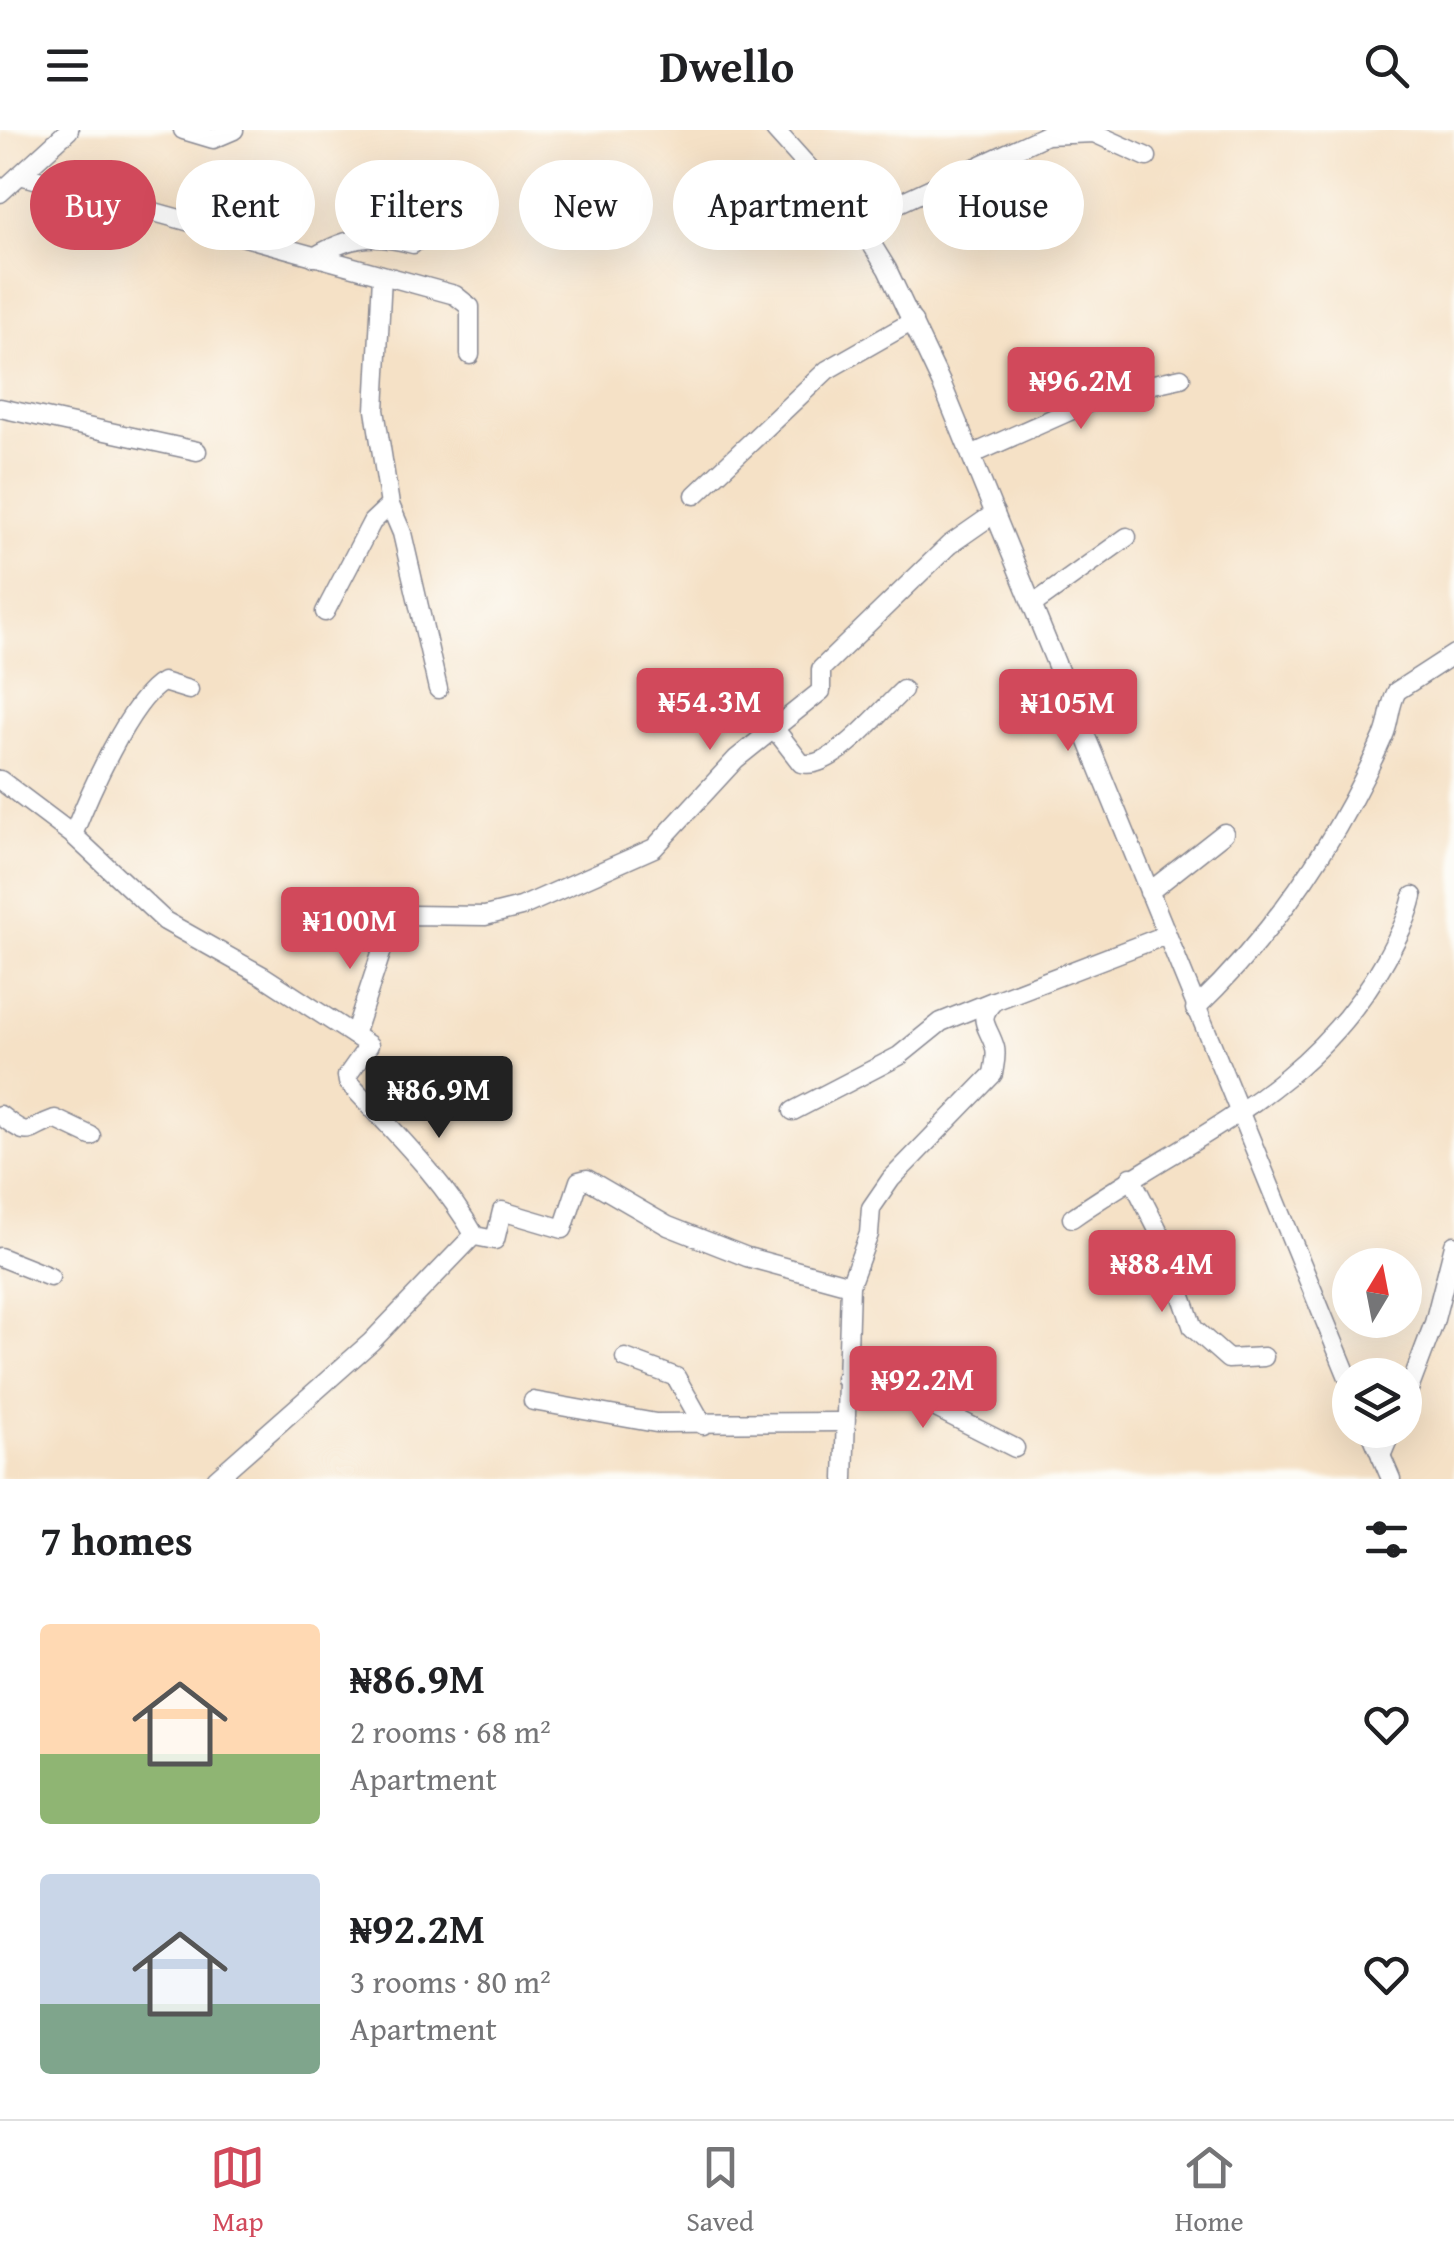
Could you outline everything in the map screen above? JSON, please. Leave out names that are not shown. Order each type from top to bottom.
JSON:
[{"type":"street","points":[[0,193],[69,130]]},
{"type":"street","points":[[183,130],[213,139],[234,130]]},
{"type":"street","points":[[775,130],[802,160]]},
{"type":"street","points":[[903,201],[1046,135],[1094,133],[1147,156]]},
{"type":"street","points":[[20,176],[464,300],[470,308],[470,355]]},
{"type":"street","points":[[314,258],[335,247]]},
{"type":"street","points":[[874,250],[913,321],[1034,603],[1238,1117],[1340,1358]]},
{"type":"street","points":[[382,276],[375,410],[390,505],[402,533],[438,689]]},
{"type":"street","points":[[695,495],[827,370],[913,321]]},
{"type":"street","points":[[971,454],[1108,394],[1182,378]]},
{"type":"street","points":[[0,408],[197,451]]},
{"type":"street","points":[[326,612],[372,522],[390,505]]},
{"type":"street","points":[[354,1035],[391,923],[398,917],[485,916],[520,906],[654,848],[736,759],[821,690],[822,669],[949,545],[995,513]]},
{"type":"street","points":[[1034,603],[1128,537]]},
{"type":"street","points":[[1196,1009],[1269,933],[1321,858],[1385,733],[1397,691],[1454,654]]},
{"type":"street","points":[[73,836],[91,789],[145,700],[163,682],[190,690]]},
{"type":"street","points":[[774,728],[801,764],[818,764],[871,724],[902,690]]},
{"type":"street","points":[[0,780],[73,836],[165,922],[263,976],[354,1035],[370,1050],[347,1076],[348,1082],[422,1158],[438,1188],[464,1213],[474,1235]]},
{"type":"street","points":[[1150,892],[1224,833]]},
{"type":"street","points":[[1072,1218],[1131,1177],[1238,1117],[1352,1014],[1402,929],[1414,896]]},
{"type":"street","points":[[793,1111],[900,1056],[941,1022],[1166,935]]},
{"type":"street","points":[[844,1479],[842,1422],[850,1286],[868,1234],[871,1208],[890,1179],[993,1074],[997,1051],[982,1021],[994,1000]]},
{"type":"street","points":[[0,1116],[26,1133],[55,1119],[91,1136]]},
{"type":"street","points":[[1131,1177],[1161,1236],[1193,1328],[1228,1359],[1264,1357]]},
{"type":"street","points":[[474,1235],[495,1240],[502,1211],[566,1228],[578,1181],[587,1179],[668,1226],[747,1257],[850,1286]]},
{"type":"street","points":[[216,1479],[370,1342],[474,1235]]},
{"type":"street","points":[[1421,1358],[1454,1245]]},
{"type":"street","points":[[0,1257],[50,1278]]},
{"type":"street","points":[[625,1358],[676,1377],[703,1425]]},
{"type":"street","points":[[845,1379],[916,1398],[1015,1448]]},
{"type":"street","points":[[533,1400],[656,1423],[842,1422]]},
{"type":"street","points":[[1378,1448],[1391,1479]]},
{"type":"street","points":[[1381,1456],[1384,1448]]}]
